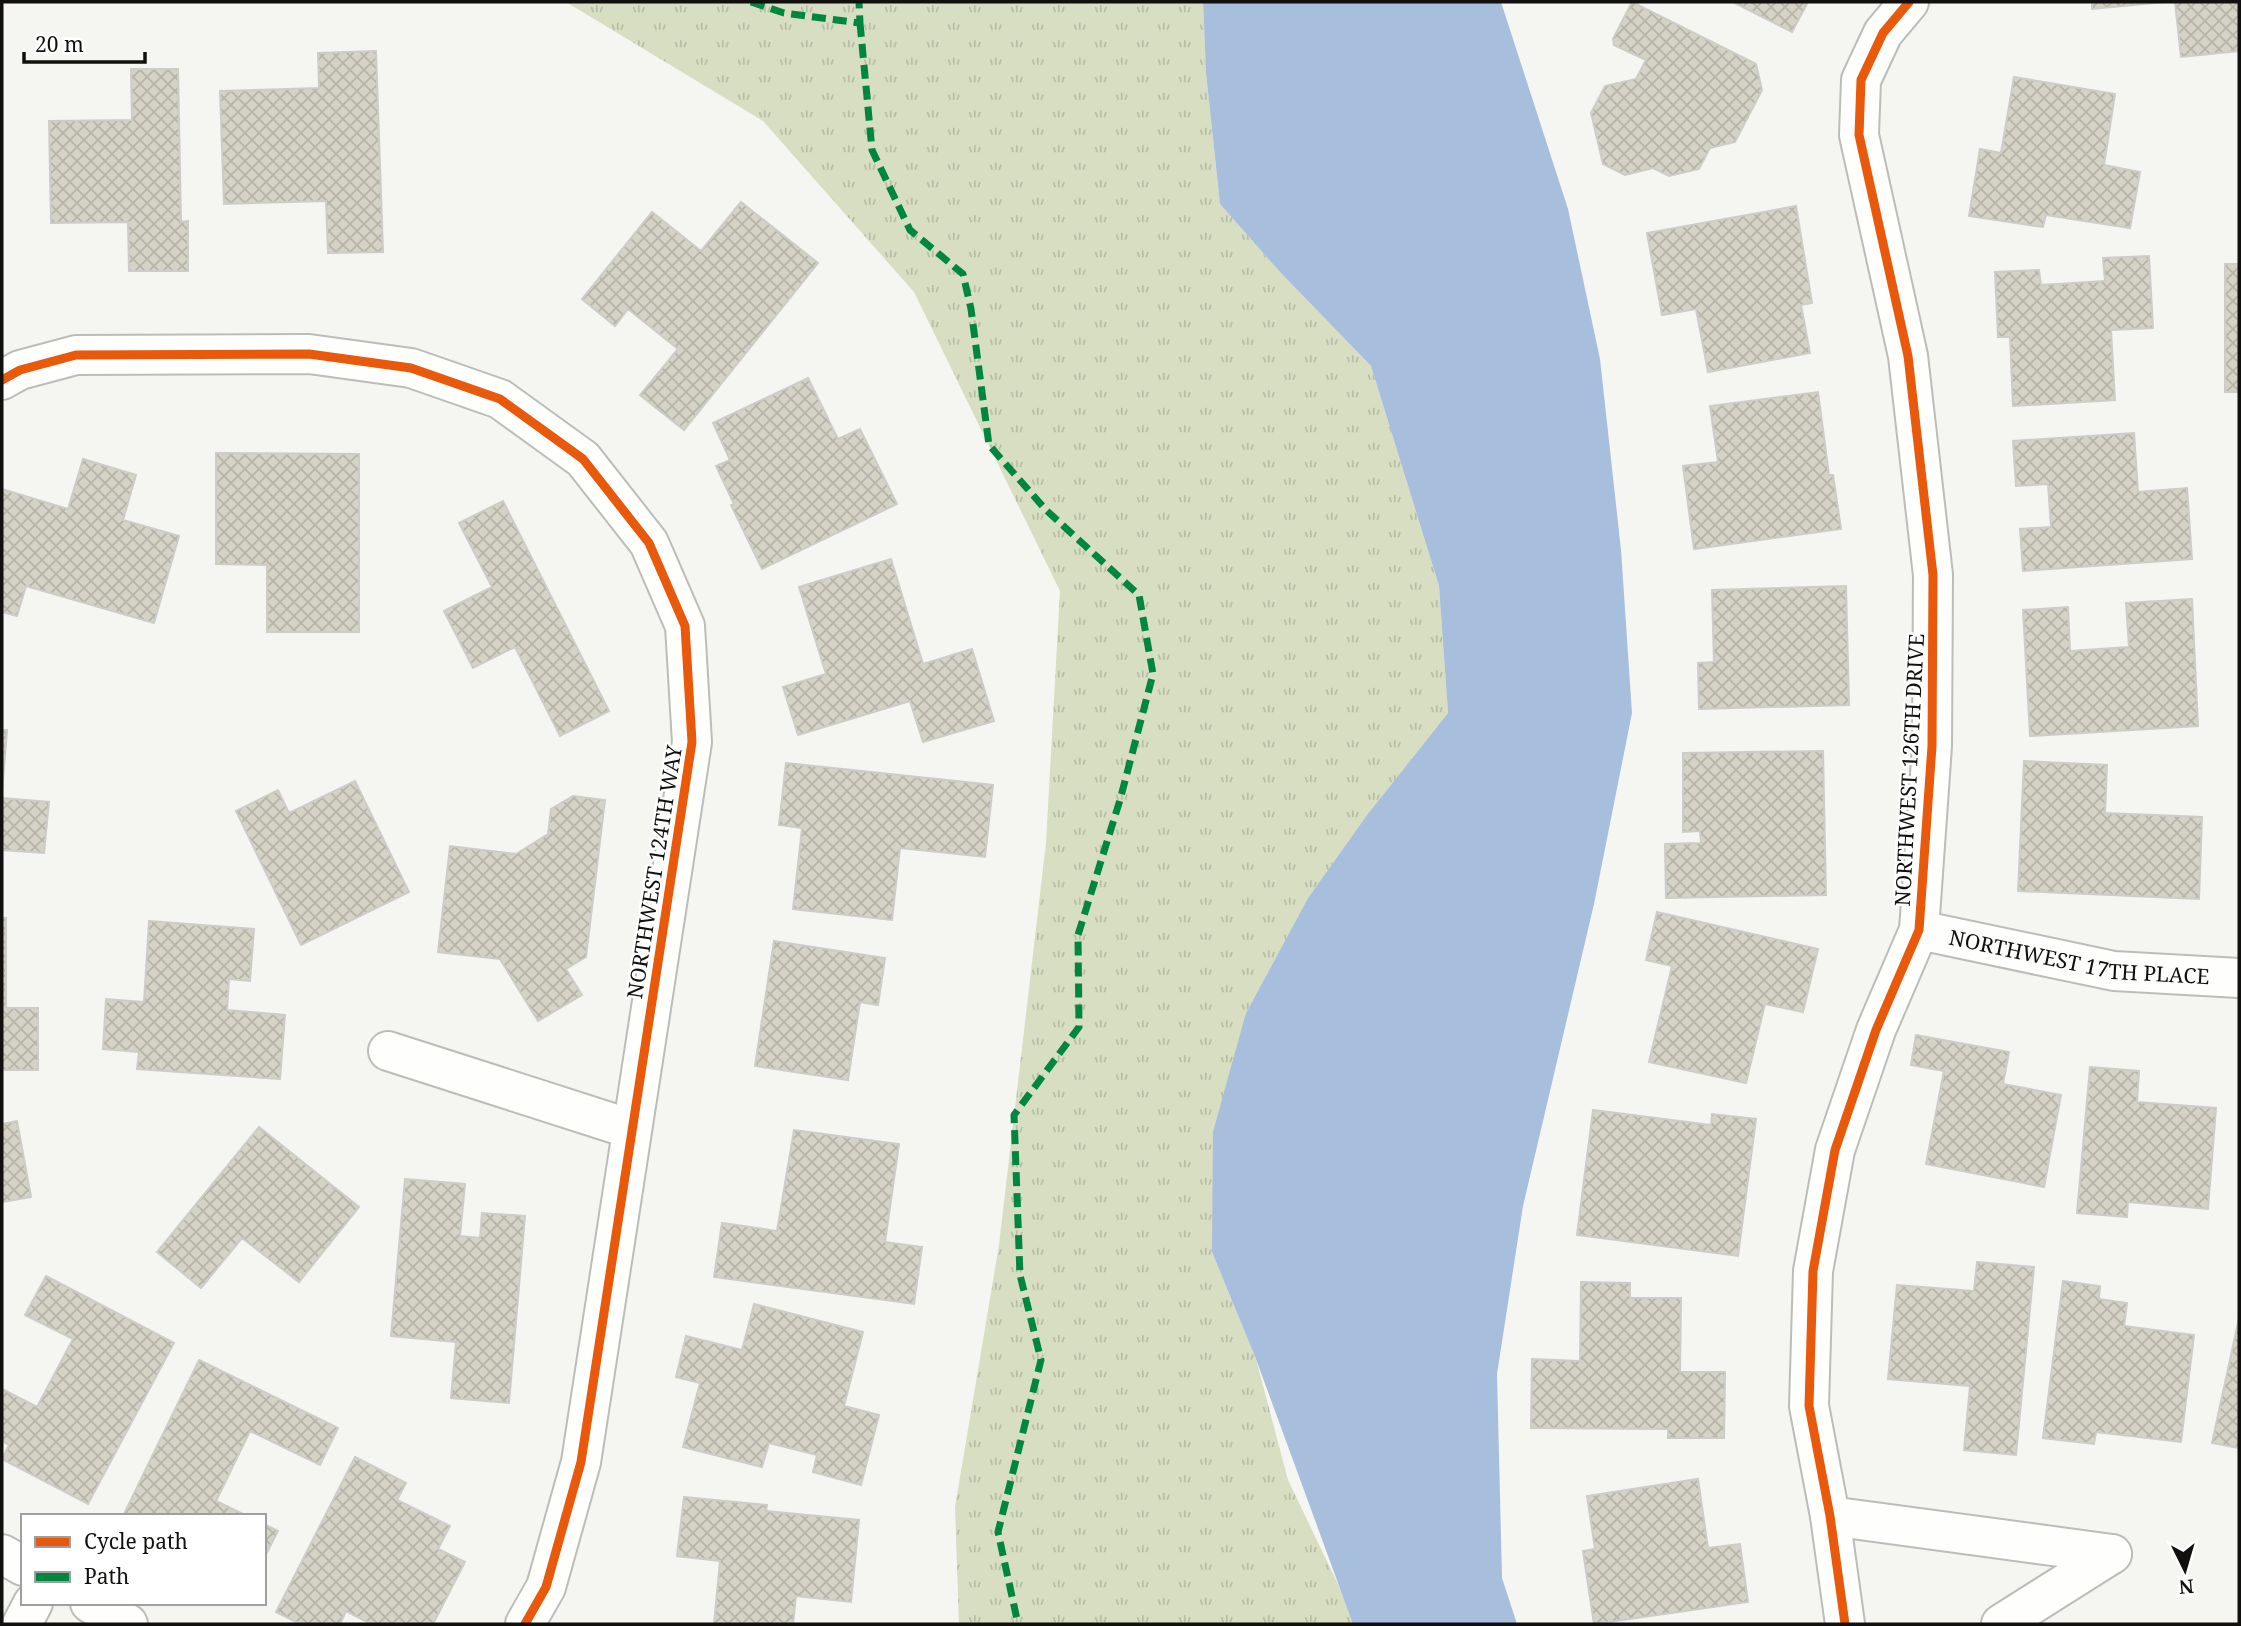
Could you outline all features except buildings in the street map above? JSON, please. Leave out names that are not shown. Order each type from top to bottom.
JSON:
[{"type":"street","name":"NORTHWEST 126TH DRIVE","points":[[1845,1624],[1830,1516],[1809,1406],[1814,1270],[1835,1150],[1876,1030],[1919,930],[1932,746],[1933,575],[1908,356],[1859,135],[1861,80],[1883,33],[1909,2]]},
{"type":"street","name":"NORTHWEST 124TH WAY","points":[[2,380],[20,370],[76,355],[309,354],[411,368],[500,398],[583,459],[649,542],[685,626],[692,742],[581,1462],[546,1587],[525,1624]]},
{"type":"street","name":"NORTHWEST 17TH PLACE","points":[[1919,930],[2114,971],[2239,978]]},
{"type":"street","points":[[388,1051],[631,1129]]},
{"type":"street","points":[[1830,1516],[2112,1555],[2001,1624]]},
{"type":"street","points":[[2,1554],[21,1565]]},
{"type":"street","points":[[22,1624],[32,1605]]},
{"type":"street","points":[[94,1605],[128,1624]]},
{"type":"green space","points":[[566,2],[1203,2],[1206,73],[1220,204],[1280,272],[1371,366],[1439,586],[1448,713],[1367,815],[1308,898],[1246,1013],[1212,1252],[1256,1359],[1288,1480],[1346,1601],[1354,1624],[959,1624],[955,1507],[999,1245],[1046,843],[1060,591],[914,292],[763,121]]},
{"type":"water","points":[[1203,2],[1501,2],[1568,209],[1600,359],[1621,550],[1632,713],[1594,904],[1523,1206],[1497,1374],[1502,1578],[1517,1624],[1353,1624],[1256,1359],[1212,1252],[1213,1132],[1246,1013],[1308,898],[1367,815],[1448,713],[1439,586],[1371,366],[1280,272],[1220,204],[1206,73]]},
{"type":"marked path","points":[[751,2],[784,13],[860,23],[859,2]]},
{"type":"marked path","points":[[860,23],[872,150],[910,230],[963,274],[971,309],[989,445],[1046,510],[1139,595],[1153,674],[1120,800],[1078,935],[1079,1027],[1014,1115],[1020,1275],[1041,1360],[998,1532],[1018,1624]]},
{"type":"cycle path","points":[[1845,1624],[1830,1516],[1809,1406],[1813,1271],[1835,1150],[1876,1030],[1919,930],[1932,746],[1933,575],[1908,356],[1859,135],[1861,80],[1883,33],[1909,2]]},
{"type":"cycle path","points":[[2,380],[20,370],[76,355],[309,354],[411,368],[500,399],[583,459],[649,543],[685,626],[692,742],[581,1462],[546,1587],[525,1624]]}]
